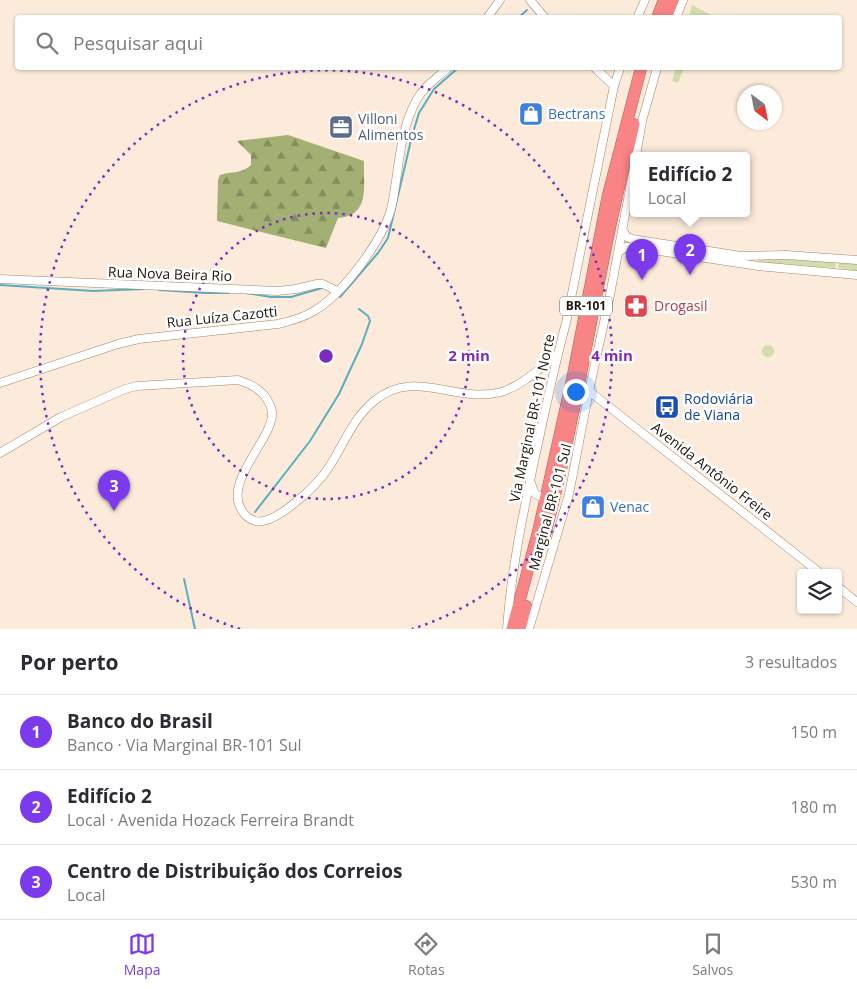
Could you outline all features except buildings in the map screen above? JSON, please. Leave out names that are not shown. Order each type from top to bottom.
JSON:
[{"type":"highway","points":[[660,15],[664,0]]},
{"type":"highway","points":[[662,15],[673,0]]},
{"type":"highway","name":"BR-101","points":[[512,629],[540,522],[573,375],[608,195],[640,70]]},
{"type":"highway","name":"BR-101","points":[[520,629],[554,500],[582,372],[607,242],[639,102],[648,70]]},
{"type":"street","points":[[489,15],[500,0]]},
{"type":"street","points":[[530,0],[542,15]]},
{"type":"street","points":[[638,15],[645,0]]},
{"type":"street","points":[[677,15],[683,0]]},
{"type":"street","name":"Rua Luíza Cazotti","points":[[0,383],[118,344],[139,339],[262,327],[296,320],[316,310],[337,291],[379,238],[391,208],[398,164],[410,115],[422,92],[446,70]]},
{"type":"street","points":[[597,70],[614,86]]},
{"type":"street","name":"Via Marginal BR-101 Norte","points":[[507,629],[511,581],[530,481],[566,323],[614,86],[619,70]]},
{"type":"street","points":[[637,152],[642,121],[656,70]]},
{"type":"street","name":"Marginal BR-101 Sul","points":[[530,629],[569,494],[630,190]]},
{"type":"street","points":[[623,231],[627,238],[741,256],[792,256],[857,260]]},
{"type":"street","points":[[619,252],[626,247],[633,246],[758,266],[857,275]]},
{"type":"street","points":[[713,259],[720,253]]},
{"type":"street","name":"Rua Nova Beira Rio","points":[[0,280],[278,291],[323,284],[337,291]]},
{"type":"street","points":[[0,453],[61,418],[125,389],[137,386],[187,382],[238,380],[261,391],[270,403],[272,410],[270,424],[245,471],[238,494],[238,504],[245,515],[257,521],[262,521],[283,512],[320,480],[361,415],[383,394],[394,388],[413,385],[476,395],[502,392],[518,384],[558,354]]},
{"type":"street","name":"Avenida Antônio Freire","points":[[589,391],[815,569]]},
{"type":"street","points":[[530,481],[535,494],[544,498]]},
{"type":"street","points":[[555,500],[569,494]]},
{"type":"street","points":[[842,590],[857,602]]},
{"type":"green space","points":[[692,5],[711,15],[690,15]]},
{"type":"green space","points":[[675,70],[683,70],[678,83],[672,81]]},
{"type":"green space","points":[[288,135],[364,161],[364,189],[360,205],[349,216],[338,218],[326,248],[217,221],[218,180],[220,175],[240,171],[251,165],[251,155],[237,141]]},
{"type":"green space","points":[[786,259],[836,262],[835,268],[759,262],[759,260]]},
{"type":"green space","points":[[839,263],[857,264],[857,271],[838,268]]},
{"type":"green space","points":[[768,345],[774,351],[768,357],[762,351]]},
{"type":"waterway","points":[[521,15],[527,10]]},
{"type":"waterway","points":[[340,297],[378,253],[388,238],[419,113],[434,89],[456,70]]},
{"type":"waterway","points":[[0,285],[93,291],[144,289]]},
{"type":"waterway","points":[[246,293],[271,297],[291,297],[322,288]]},
{"type":"waterway","points":[[159,290],[229,293]]},
{"type":"waterway","points":[[255,512],[310,441],[339,394],[362,344],[370,321],[368,316],[359,309]]},
{"type":"waterway","points":[[184,579],[195,629]]},
{"type":"place","name":"Bectrans","points":[[531,114]]},
{"type":"place","name":"Villoni Alimentos","points":[[341,127]]},
{"type":"place","name":"Edifício 2","points":[[690,275]]},
{"type":"place","name":"Banco do Brasil","points":[[642,280]]},
{"type":"place","name":"Drogasil","points":[[636,306]]},
{"type":"place","name":"Rodoviária de Viana","points":[[667,407]]},
{"type":"place","name":"Venac","points":[[593,507]]},
{"type":"place","name":"Centro de Distribuição dos Correios","points":[[114,511]]}]
